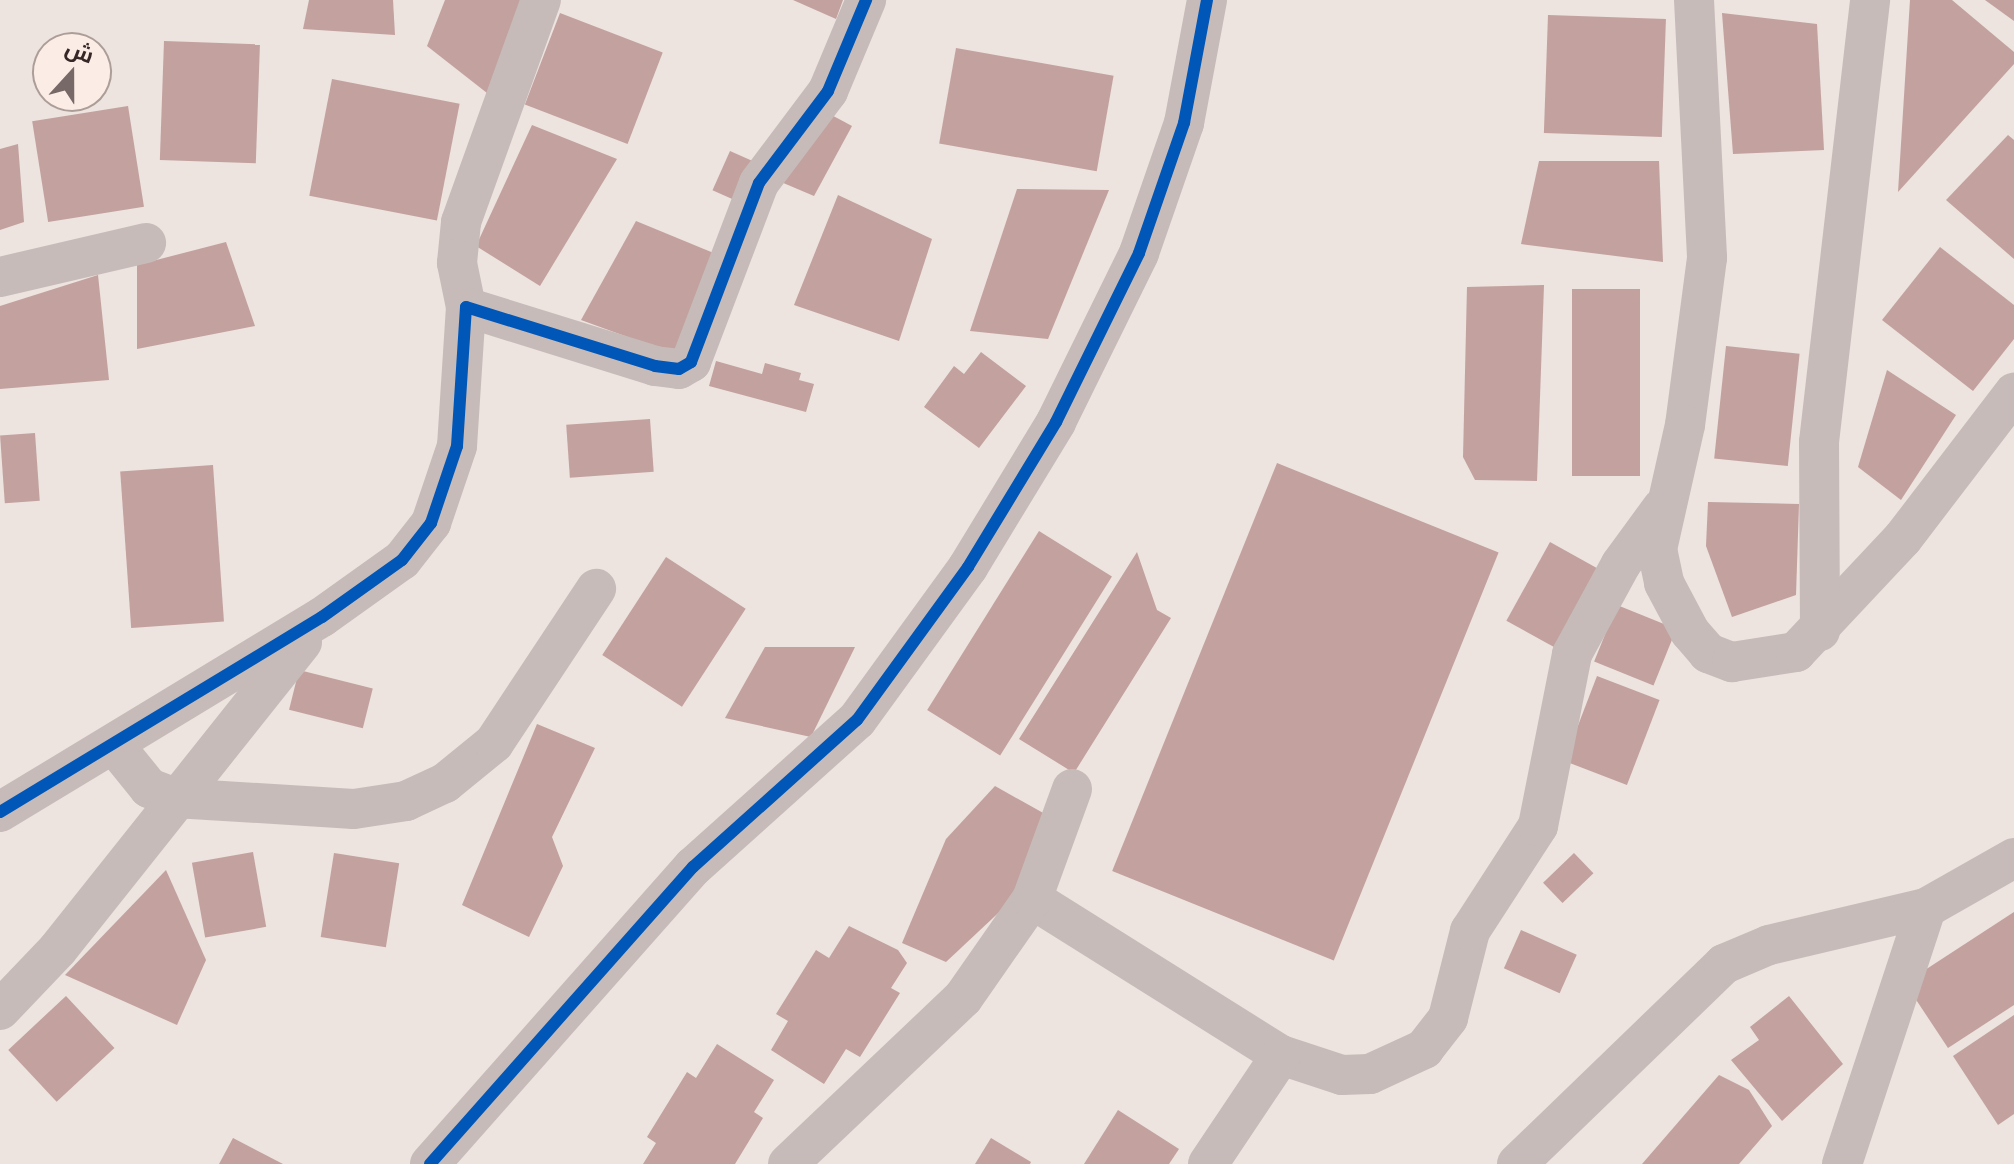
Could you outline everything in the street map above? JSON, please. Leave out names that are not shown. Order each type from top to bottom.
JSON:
[{"type":"street","points":[[0,812],[115,746],[322,617],[402,560],[445,494],[457,446],[466,307],[457,263],[461,222],[541,0]]},
{"type":"street","points":[[466,307],[655,366],[687,365],[759,183],[828,91],[866,0]]},
{"type":"street","points":[[430,1164],[693,867],[857,720],[968,567],[1056,422],[1139,253],[1184,123],[1207,0]]},
{"type":"street","points":[[1694,0],[1707,258],[1685,425],[1662,508],[1657,549],[1664,583],[1708,653],[1732,662],[1776,661],[1820,631],[1903,538],[2014,393]]},
{"type":"street","points":[[1820,631],[1819,442],[1870,0]]},
{"type":"street","points":[[0,277],[146,243]]},
{"type":"street","points":[[1032,899],[1281,1055],[1342,1075],[1370,1074],[1424,1049],[1439,1033],[1463,946],[1538,826],[1572,654],[1621,564],[1662,508]]},
{"type":"street","points":[[115,746],[149,788],[175,798],[354,809],[425,794],[473,764],[514,722],[596,589]]},
{"type":"street","points":[[0,1010],[13,983],[175,798],[322,617]]},
{"type":"street","points":[[788,1164],[963,998],[1032,899],[1072,789]]},
{"type":"street","points":[[1517,1164],[1724,964],[1769,945],[1926,908],[2014,858]]},
{"type":"street","points":[[1842,1164],[1926,908]]},
{"type":"street","points":[[1208,1164],[1281,1055]]},
{"type":"building","points":[[309,0],[393,0],[395,35],[303,29]]},
{"type":"building","points":[[445,0],[521,0],[487,93],[427,46]]},
{"type":"building","points":[[793,0],[843,0],[836,19]]},
{"type":"building","points":[[1910,0],[1952,0],[2014,52],[2014,64],[1898,192]]},
{"type":"building","points":[[1985,0],[2014,0],[2014,21]]},
{"type":"building","points":[[560,13],[663,52],[628,144],[525,104]]},
{"type":"building","points":[[1722,13],[1817,24],[1824,150],[1733,154]]},
{"type":"building","points":[[1548,15],[1666,19],[1662,137],[1544,133]]},
{"type":"building","points":[[164,41],[260,44],[256,163],[160,160]]},
{"type":"building","points":[[956,48],[1114,76],[1097,171],[939,144]]},
{"type":"building","points":[[332,79],[460,104],[437,221],[309,196]]},
{"type":"building","points":[[128,106],[144,207],[48,222],[32,121],[90,112],[112,112],[112,109]]},
{"type":"building","points":[[824,111],[852,126],[814,196],[781,182]]},
{"type":"building","points":[[532,125],[617,159],[540,286],[476,246]]},
{"type":"building","points":[[2008,135],[2014,140],[2014,259],[1946,200]]},
{"type":"building","points":[[18,144],[24,222],[0,230],[0,149]]},
{"type":"building","points":[[730,151],[759,164],[742,203],[713,190]]},
{"type":"building","points":[[1539,161],[1659,161],[1663,262],[1521,244]]},
{"type":"building","points":[[1017,189],[1109,190],[1048,339],[970,331]]},
{"type":"building","points":[[838,195],[932,239],[899,341],[794,305]]},
{"type":"building","points":[[636,221],[716,254],[677,355],[581,320]]},
{"type":"building","points":[[226,242],[255,326],[137,349],[137,265]]},
{"type":"building","points":[[1940,247],[2014,305],[2014,339],[1973,391],[1882,320]]},
{"type":"building","points":[[98,275],[109,380],[0,389],[0,306]]},
{"type":"building","points":[[1544,285],[1537,481],[1475,480],[1463,457],[1467,287]]},
{"type":"building","points":[[1572,289],[1640,289],[1640,476],[1572,476]]},
{"type":"building","points":[[1726,346],[1800,354],[1788,466],[1714,458]]},
{"type":"building","points":[[981,352],[1026,386],[979,448],[924,407],[954,366],[964,374]]},
{"type":"building","points":[[716,361],[762,374],[765,363],[801,373],[799,380],[814,384],[806,412],[709,386]]},
{"type":"building","points":[[1887,370],[1956,415],[1901,500],[1858,467]]},
{"type":"building","points":[[650,419],[654,472],[570,478],[566,425]]},
{"type":"building","points":[[35,433],[40,501],[5,503],[0,435]]},
{"type":"building","points":[[1277,463],[1499,553],[1334,960],[1112,871]]},
{"type":"building","points":[[213,465],[224,622],[131,628],[120,471]]},
{"type":"building","points":[[1708,502],[1799,504],[1796,595],[1732,617],[1706,546]]},
{"type":"building","points":[[1039,531],[1112,577],[1000,756],[927,710]]},
{"type":"building","points":[[1550,542],[1599,569],[1555,648],[1506,621]]},
{"type":"building","points":[[1137,552],[1157,610],[1171,618],[1074,773],[1019,739]]},
{"type":"building","points":[[666,557],[746,609],[682,707],[602,655]]},
{"type":"building","points":[[1617,605],[1676,629],[1653,686],[1594,662]]},
{"type":"building","points":[[765,647],[855,647],[811,737],[725,718]]},
{"type":"building","points":[[299,670],[373,688],[363,728],[289,710]]},
{"type":"building","points":[[1597,676],[1660,700],[1627,785],[1564,761]]},
{"type":"building","points":[[537,724],[595,748],[552,837],[563,866],[529,937],[462,905]]},
{"type":"building","points":[[995,786],[1045,814],[1026,887],[946,962],[902,943],[946,839]]},
{"type":"building","points":[[253,852],[266,927],[205,938],[192,863]]},
{"type":"building","points":[[334,853],[399,863],[386,947],[321,937]]},
{"type":"building","points":[[1574,853],[1593,873],[1563,903],[1543,883]]},
{"type":"building","points":[[166,870],[206,960],[177,1025],[65,975]]},
{"type":"building","points":[[2014,912],[2014,1005],[1948,1048],[1905,983]]},
{"type":"building","points":[[849,926],[898,950],[907,963],[891,988],[900,993],[860,1057],[846,1049],[824,1084],[771,1050],[788,1021],[776,1014],[816,950],[829,958]]},
{"type":"building","points":[[1521,930],[1577,955],[1560,993],[1504,968]]},
{"type":"building","points":[[66,996],[114,1048],[57,1102],[8,1050]]},
{"type":"building","points":[[1789,996],[1843,1064],[1782,1121],[1731,1060],[1759,1040],[1750,1027]]},
{"type":"building","points":[[2014,1015],[2014,1114],[1998,1125],[1953,1056]]},
{"type":"building","points":[[717,1044],[774,1080],[754,1112],[763,1118],[735,1164],[643,1164],[656,1143],[647,1137],[687,1072],[696,1078]]},
{"type":"building","points":[[1719,1075],[1749,1090],[1772,1126],[1739,1164],[1642,1164]]},
{"type":"building","points":[[1118,1110],[1179,1149],[1169,1164],[1084,1164]]},
{"type":"building","points":[[233,1138],[283,1164],[219,1164]]},
{"type":"building","points":[[991,1138],[1031,1162],[1030,1164],[975,1164]]},
{"type":"cycle path","points":[[0,812],[322,617],[402,560],[431,523],[457,446],[466,307],[655,366],[679,369],[691,362],[759,183],[828,91],[866,0]]},
{"type":"cycle path","points":[[430,1164],[693,867],[857,720],[968,567],[1056,422],[1139,253],[1184,123],[1207,0]]}]
